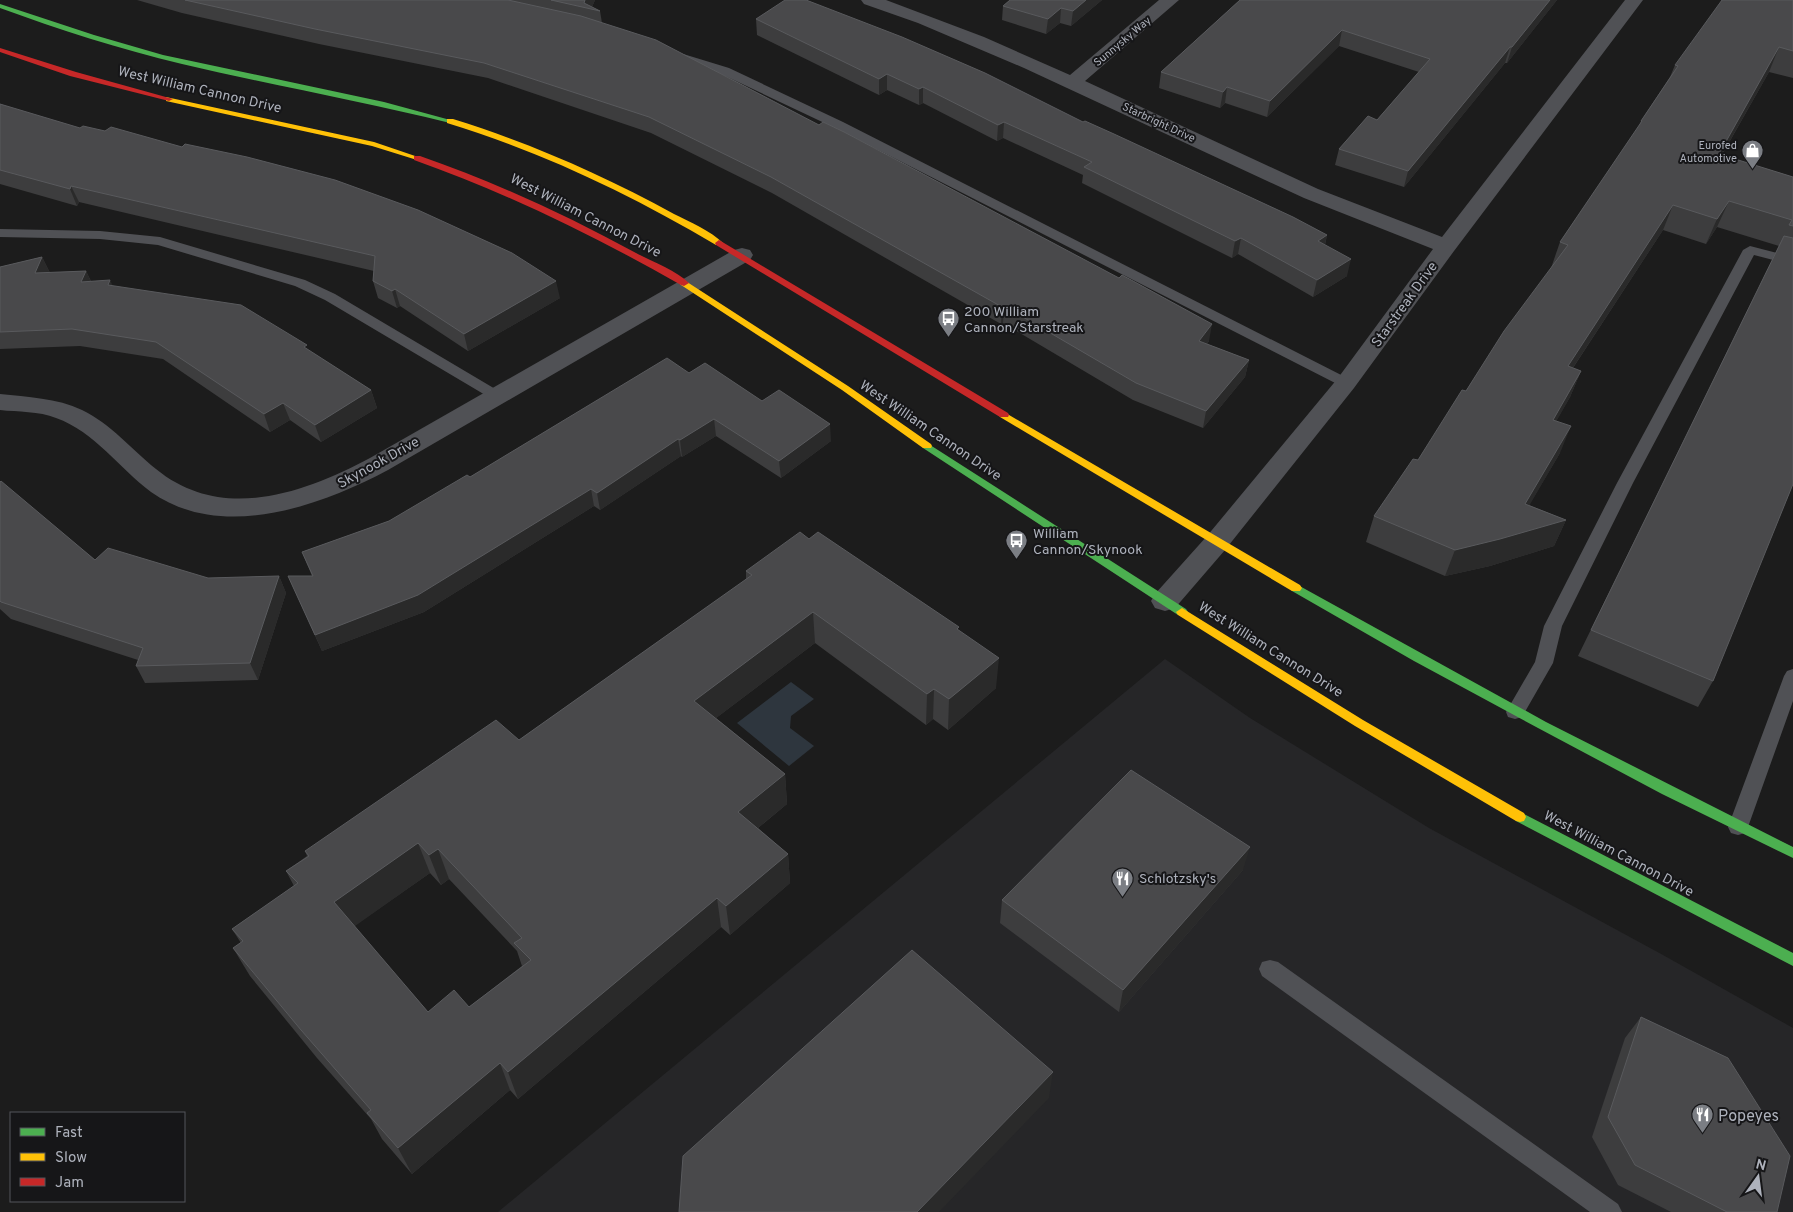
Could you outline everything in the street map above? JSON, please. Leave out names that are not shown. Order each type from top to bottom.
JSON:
[{"type":"main road","name":"West William Cannon Drive","points":[[0,6],[62,29],[151,54],[430,116],[535,150],[629,192],[676,216],[742,255],[1216,542],[1405,653],[1650,783],[1793,853]]},
{"type":"main road","name":"West William Cannon Drive","points":[[0,50],[73,74],[160,97],[374,144],[466,174],[554,213],[614,243],[689,286],[845,388],[897,426],[1104,563],[1359,723],[1546,832],[1793,960]]},
{"type":"street","name":"Starbright Drive","points":[[870,0],[912,15],[1073,82],[1310,193],[1446,246]]},
{"type":"street","name":"Sunnysky Way","points":[[1073,82],[1170,0]]},
{"type":"street","name":"Starstreak Drive","points":[[1165,601],[1216,542],[1346,383],[1446,246],[1634,0]]},
{"type":"street","name":"Skynook Drive","points":[[0,402],[38,406],[73,415],[95,428],[156,484],[172,494],[196,502],[246,509],[304,497],[336,486],[742,255]]},
{"type":"lane","points":[[670,54],[725,71],[839,125],[1346,383]]},
{"type":"lane","points":[[0,233],[106,234],[160,241],[300,283],[330,297],[497,396]]},
{"type":"lane","points":[[1516,712],[1544,663],[1553,626],[1625,483],[1750,250],[1793,261]]},
{"type":"lane","points":[[1738,827],[1793,676]]},
{"type":"lane","points":[[1270,969],[1610,1212]]},
{"type":"shaded area","points":[[1165,659],[1250,718],[1429,828],[1793,1028],[1793,1212],[498,1212]]},
{"type":"shaded area","points":[[791,682],[814,699],[791,716],[790,728],[814,746],[789,766],[737,723]]},
{"type":"building","points":[[185,0],[508,0],[581,16],[656,40],[819,125],[823,122],[844,132],[1119,278],[1122,275],[1212,324],[1199,341],[1249,360],[1206,411],[1136,383],[1004,306],[1002,307],[771,177],[649,117],[484,63],[315,29]]},
{"type":"building","points":[[551,0],[585,0],[584,3],[600,11]]},
{"type":"building","points":[[785,0],[806,0],[902,37],[985,73],[1083,122],[1085,121],[1114,134],[1293,217],[1327,235],[1318,241],[1351,259],[1317,280],[1241,238],[1235,241],[1084,167],[1092,162],[1004,122],[998,125],[923,87],[919,89],[887,74],[879,79],[756,19]]},
{"type":"building","points":[[1010,0],[1086,0],[1073,11],[1061,8],[1048,19],[1003,6]]},
{"type":"building","points":[[1240,0],[1550,0],[1408,171],[1339,149],[1368,116],[1377,120],[1430,59],[1342,30],[1270,101],[1227,87],[1223,92],[1161,72]]},
{"type":"building","points":[[1722,0],[1793,0],[1793,51],[1779,47],[1719,154],[1793,177],[1793,226],[1789,225],[1792,220],[1729,201],[1717,219],[1673,205],[1568,366],[1581,371],[1553,420],[1571,426],[1525,504],[1566,520],[1455,550],[1374,516],[1413,459],[1418,460],[1462,390],[1466,391],[1504,331],[1568,245],[1560,242],[1678,66],[1675,65]]},
{"type":"building","points":[[0,104],[80,128],[83,126],[105,131],[111,127],[182,147],[185,144],[247,157],[335,180],[418,210],[512,253],[556,281],[464,334],[395,289],[392,291],[373,281],[375,256],[71,186],[70,189],[0,170]]},
{"type":"building","points":[[1784,236],[1793,238],[1793,484],[1713,681],[1591,630]]},
{"type":"building","points":[[42,257],[35,273],[86,271],[81,282],[110,280],[108,285],[241,305],[307,345],[304,347],[371,390],[315,425],[283,403],[264,414],[156,342],[72,329],[0,332],[0,267]]},
{"type":"building","points":[[667,358],[689,373],[705,363],[762,401],[779,390],[830,424],[779,461],[714,419],[680,440],[678,439],[597,493],[591,489],[418,595],[315,635],[288,576],[313,576],[302,552],[389,521],[467,475],[470,477]]},
{"type":"building","points":[[1,481],[95,560],[108,548],[208,578],[279,576],[250,663],[136,666],[143,648],[1,602]]},
{"type":"building","points":[[800,532],[809,539],[818,532],[959,627],[957,629],[999,658],[949,699],[934,689],[927,694],[813,612],[694,701],[785,774],[738,812],[788,854],[726,906],[717,898],[508,1072],[500,1063],[398,1148],[367,1113],[371,1110],[233,948],[243,941],[232,929],[298,883],[286,871],[309,856],[305,851],[496,720],[519,740],[752,575],[746,571]],"holes":[[[418,843],[429,855],[438,849],[522,938],[514,943],[531,960],[469,1007],[454,990],[428,1012],[334,902]]]},
{"type":"building","name":"Schlotzsky's","points":[[1131,770],[1250,847],[1123,990],[1002,900]]},
{"type":"building","points":[[912,950],[1053,1072],[917,1212],[679,1212],[683,1156]]},
{"type":"building","points":[[1641,1017],[1728,1058],[1790,1156],[1777,1212],[1727,1212],[1635,1165],[1608,1117]]},
{"type":"traffic: fast","points":[[0,6],[92,37],[161,56],[217,70],[384,104],[450,121]]},
{"type":"traffic: fast","points":[[927,446],[1182,612]]},
{"type":"traffic: fast","points":[[1296,588],[1418,658],[1542,725],[1793,853]]},
{"type":"traffic: fast","points":[[1520,817],[1793,960]]},
{"type":"traffic: slow","points":[[169,99],[374,144],[417,158]]},
{"type":"traffic: slow","points":[[450,121],[520,144],[588,173],[654,206],[719,243]]},
{"type":"traffic: slow","points":[[684,283],[845,388],[927,446]]},
{"type":"traffic: slow","points":[[1004,415],[1296,588]]},
{"type":"traffic: slow","points":[[1182,612],[1359,723],[1520,817]]},
{"type":"traffic: jam","points":[[0,50],[73,74],[169,99]]},
{"type":"traffic: jam","points":[[417,158],[520,198],[587,230],[684,283]]},
{"type":"traffic: jam","points":[[719,243],[1004,415]]},
{"type":"place","name":"Eurofed Automotive","points":[[1753,170]]},
{"type":"place","name":"200 William Cannon/Starstreak","points":[[948,338]]},
{"type":"place","name":"William Cannon/Skynook","points":[[1017,560]]},
{"type":"place","name":"Schlotzsky's","points":[[1123,897]]},
{"type":"place","name":"Popeyes","points":[[1702,1134]]}]
